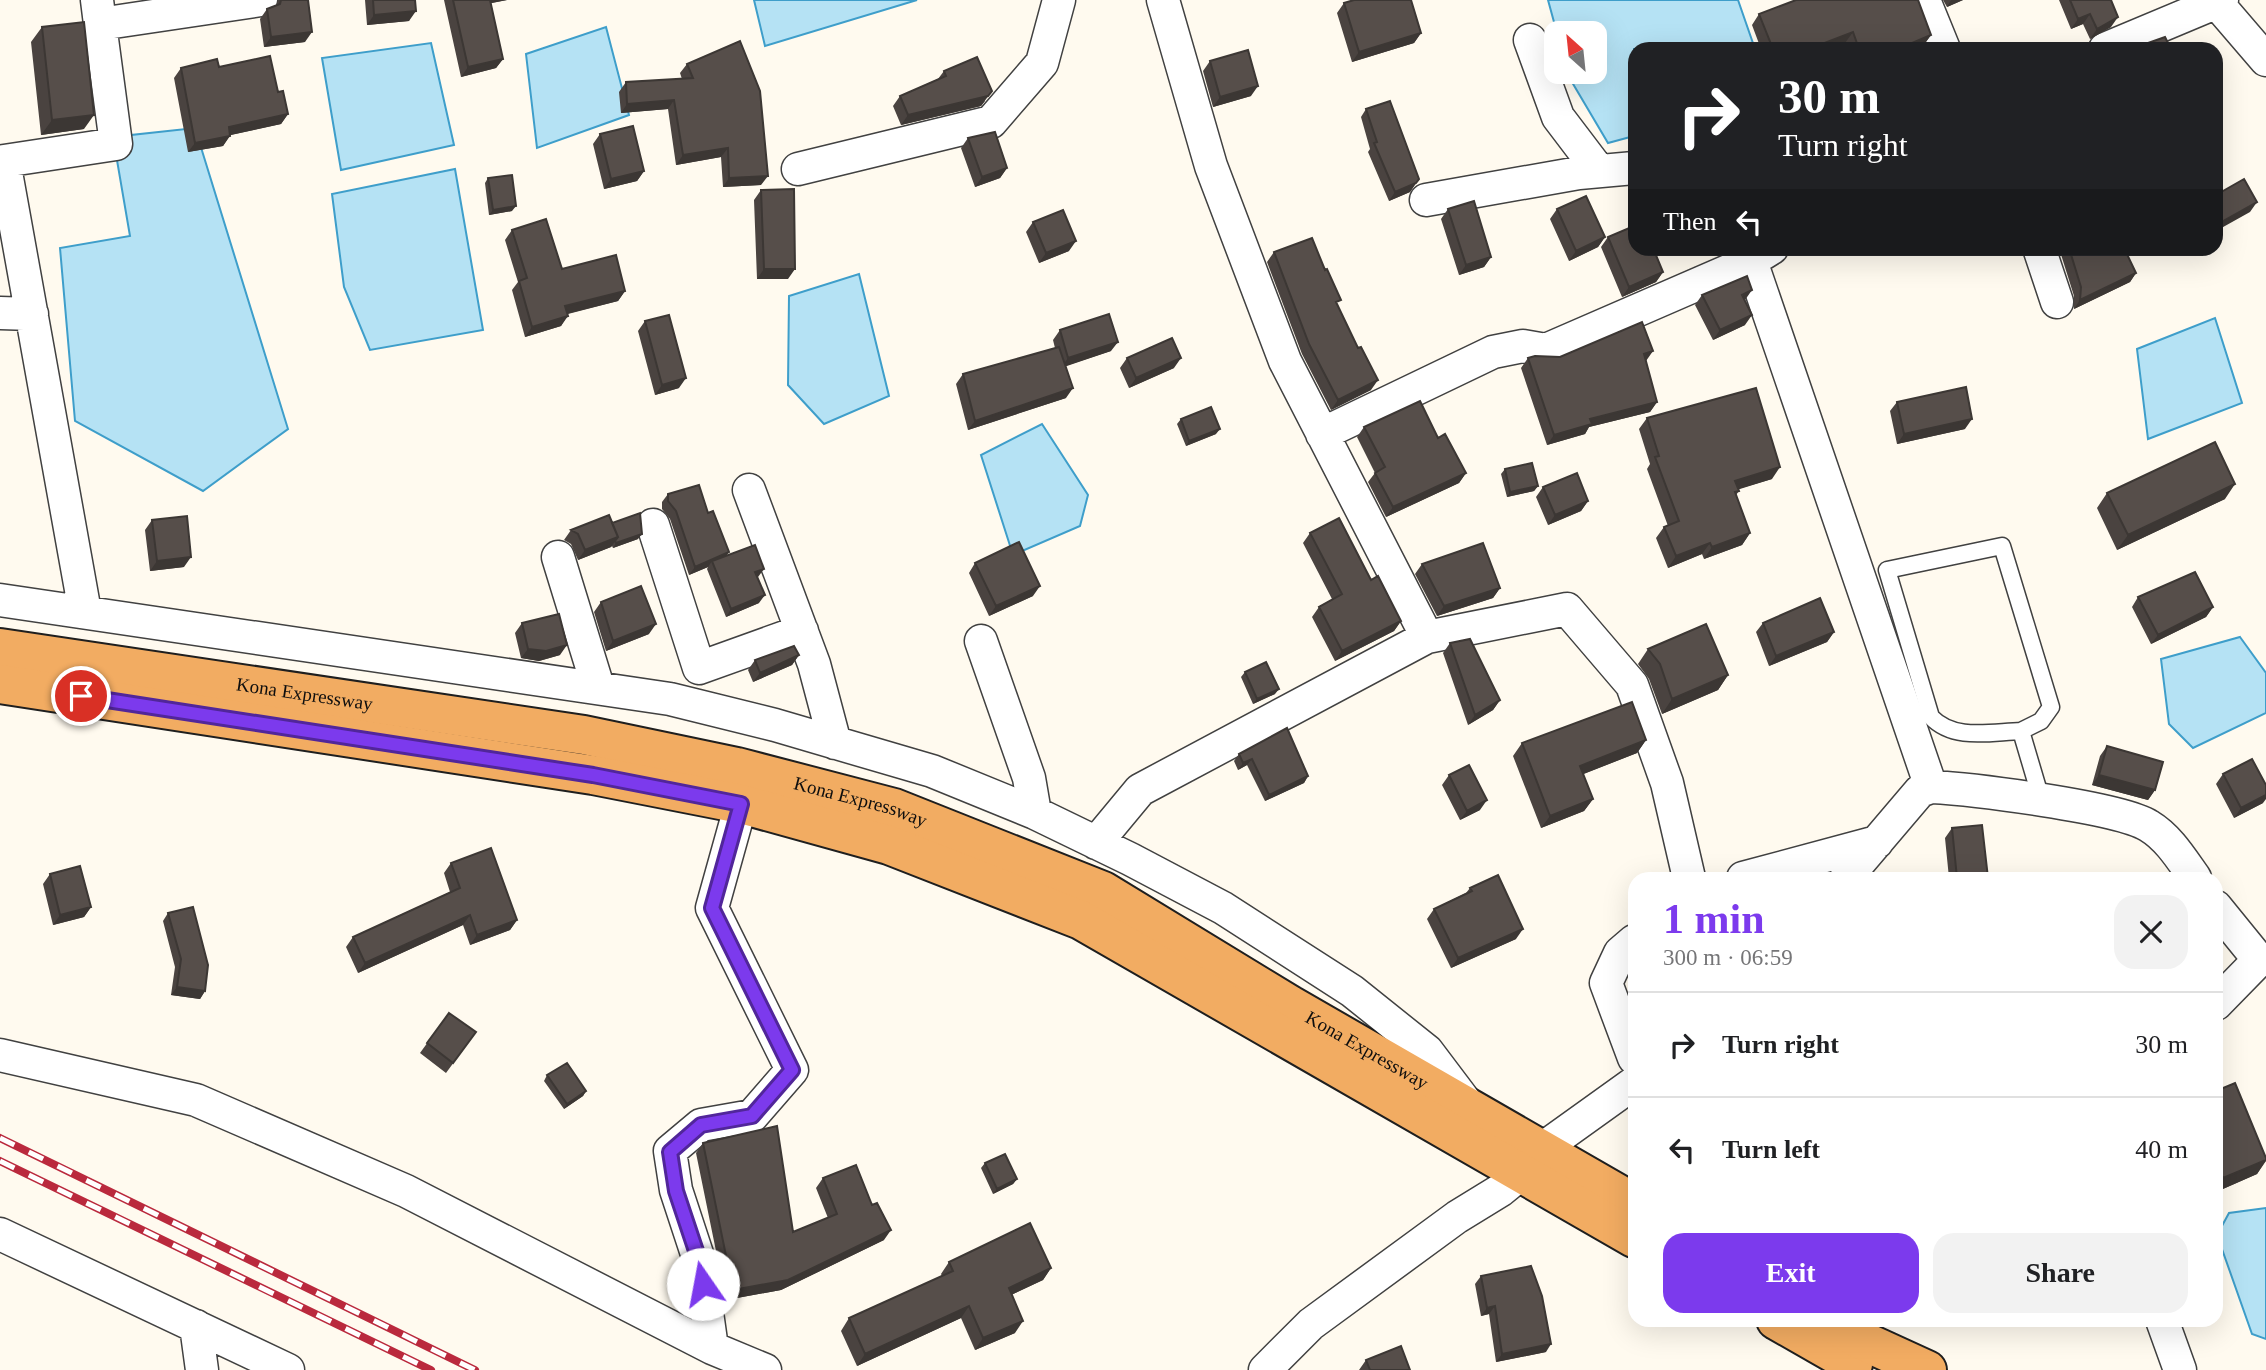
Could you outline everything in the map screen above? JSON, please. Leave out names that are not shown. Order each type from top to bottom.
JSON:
[{"type":"highway","name":"Kona Expressway","points":[[0,648],[584,735],[737,767],[894,808],[1103,891],[1290,1005],[1471,1109],[1532,1161],[1628,1233]]},
{"type":"highway","name":"Kona Expressway","points":[[0,684],[593,775],[741,804],[889,845],[1081,920],[1532,1161],[1628,1201]]},
{"type":"highway","points":[[1788,1327],[1864,1370]]},
{"type":"highway","points":[[1839,1327],[1927,1370]]},
{"type":"street","points":[[85,612],[4,161],[116,144],[98,12],[261,0]]},
{"type":"street","points":[[798,169],[991,122],[1042,63],[1059,0]]},
{"type":"street","points":[[1163,0],[1211,166],[1284,361],[1427,637]]},
{"type":"street","points":[[1924,0],[1941,42]]},
{"type":"street","points":[[2122,42],[2220,1],[2266,60]]},
{"type":"street","points":[[1530,40],[1558,117],[1600,171]]},
{"type":"street","points":[[1426,200],[1628,169]]},
{"type":"street","points":[[1322,434],[1493,352],[1523,346],[1546,350],[1750,256]]},
{"type":"street","points":[[1757,256],[1931,787]]},
{"type":"street","points":[[2042,256],[2057,302]]},
{"type":"street","points":[[0,313],[32,314]]},
{"type":"street","points":[[749,490],[814,664],[835,743]]},
{"type":"street","points":[[653,525],[699,668],[802,631]]},
{"type":"street","points":[[558,557],[598,687]]},
{"type":"street","points":[[0,600],[670,699],[932,771],[1035,813],[1223,908],[1352,991],[1427,1051],[1471,1109]]},
{"type":"street","points":[[1096,843],[1140,790],[1427,637],[1567,609],[1632,685],[1667,783],[1688,872]]},
{"type":"street","points":[[981,641],[1029,778],[1035,813]]},
{"type":"street","points":[[1851,872],[1920,791],[1931,787],[2105,812],[2148,825],[2166,839],[2191,872]]},
{"type":"street","points":[[712,1348],[700,1263],[676,1191],[670,1152],[701,1125],[752,1116],[792,1070],[712,908],[741,804]]},
{"type":"street","points":[[1764,872],[1877,842]]},
{"type":"street","points":[[2223,914],[2262,960],[2223,997]]},
{"type":"street","points":[[1628,946],[1620,953],[1606,983],[1628,1042]]},
{"type":"street","points":[[0,1055],[195,1100],[406,1191],[712,1348],[765,1370]]},
{"type":"street","points":[[1265,1370],[1311,1324],[1628,1088]]},
{"type":"street","points":[[0,1234],[288,1370]]},
{"type":"street","points":[[196,1326],[202,1370]]},
{"type":"street","points":[[2165,1327],[2180,1370]]},
{"type":"lane","points":[[2003,546],[2051,707],[2040,721],[2021,731],[1955,733],[1941,727],[1931,717],[1887,570],[2003,546]]},
{"type":"lane","points":[[2021,731],[2042,802]]},
{"type":"water","points":[[754,0],[917,0],[765,46]]},
{"type":"water","points":[[1548,0],[1738,0],[1753,42],[1628,42],[1628,138],[1608,143],[1573,84],[1607,84],[1607,21],[1554,21]]},
{"type":"water","points":[[606,27],[629,115],[537,148],[526,54]]},
{"type":"water","points":[[431,43],[454,145],[341,170],[322,58]]},
{"type":"water","points":[[195,128],[288,429],[203,491],[75,421],[60,248],[130,236],[113,137]]},
{"type":"water","points":[[455,169],[483,330],[370,350],[344,287],[332,194]]},
{"type":"water","points":[[859,274],[889,396],[824,424],[788,385],[789,296]]},
{"type":"water","points":[[2215,318],[2242,403],[2148,439],[2137,349]]},
{"type":"water","points":[[1042,424],[1088,495],[1080,526],[1013,555],[981,455]]},
{"type":"water","points":[[2240,637],[2266,673],[2266,713],[2193,748],[2169,724],[2161,659]]},
{"type":"water","points":[[2266,1208],[2266,1339],[2252,1334],[2223,1252],[2223,1224],[2229,1213]]},
{"type":"building","points":[[281,0],[308,0],[312,32],[271,37],[267,9],[280,4]]},
{"type":"building","points":[[373,0],[415,0],[416,11],[374,15]]},
{"type":"building","points":[[453,0],[490,0],[503,59],[468,67]]},
{"type":"building","points":[[1354,0],[1411,0],[1421,33],[1359,52],[1344,3]]},
{"type":"building","points":[[1796,0],[1918,0],[1931,35],[1914,42],[1857,42],[1853,32],[1827,42],[1770,42],[1759,14]]},
{"type":"building","points":[[2070,0],[2111,0],[2118,17],[2097,29],[2090,14],[2078,19]]},
{"type":"building","points":[[84,22],[94,115],[52,120],[42,27]]},
{"type":"building","points":[[2165,37],[2168,42],[2151,42]]},
{"type":"building","points":[[740,41],[760,91],[768,176],[729,178],[728,148],[683,155],[674,100],[627,104],[626,82],[693,78],[687,64]]},
{"type":"building","points":[[1248,50],[1258,86],[1220,97],[1210,61]]},
{"type":"building","points":[[270,56],[278,92],[283,91],[288,114],[229,127],[230,136],[195,143],[181,68],[217,59],[219,67]]},
{"type":"building","points":[[977,57],[992,91],[988,96],[908,115],[900,96],[946,76],[944,71]]},
{"type":"building","points":[[1390,101],[1419,179],[1395,192],[1374,143],[1377,142],[1366,109]]},
{"type":"building","points":[[633,126],[644,171],[611,179],[600,134]]},
{"type":"building","points":[[995,132],[1007,168],[982,177],[968,138]]},
{"type":"building","points":[[512,175],[516,206],[493,210],[488,178]]},
{"type":"building","points":[[2244,179],[2257,202],[2223,221],[2223,191]]},
{"type":"building","points":[[794,189],[795,269],[764,269],[761,190]]},
{"type":"building","points":[[1586,196],[1605,237],[1576,251],[1557,209]]},
{"type":"building","points":[[1474,201],[1491,257],[1466,265],[1448,209]]},
{"type":"building","points":[[1063,210],[1076,241],[1046,253],[1033,222]]},
{"type":"building","points":[[546,219],[562,269],[616,255],[625,291],[565,306],[568,316],[532,327],[519,281],[527,278],[512,230]]},
{"type":"building","points":[[1628,229],[1628,256],[1656,256],[1663,272],[1629,287],[1608,237]]},
{"type":"building","points":[[1312,238],[1341,300],[1336,302],[1358,348],[1361,347],[1378,380],[1338,400],[1309,344],[1274,252]]},
{"type":"building","points":[[2071,256],[2128,256],[2136,273],[2080,300],[2081,287]]},
{"type":"building","points":[[1747,276],[1752,290],[1742,295],[1752,315],[1720,330],[1702,295]]},
{"type":"building","points":[[1109,314],[1118,342],[1068,358],[1060,330]]},
{"type":"building","points":[[669,315],[686,378],[662,385],[645,321]]},
{"type":"building","points":[[1642,322],[1653,351],[1644,354],[1657,402],[1590,419],[1592,424],[1554,435],[1528,358],[1560,357]]},
{"type":"building","points":[[1172,338],[1181,358],[1136,378],[1127,358]]},
{"type":"building","points":[[1059,347],[1073,388],[975,421],[963,374]]},
{"type":"building","points":[[1966,387],[1972,419],[1904,434],[1897,402]]},
{"type":"building","points":[[1756,388],[1780,467],[1735,481],[1739,491],[1735,492],[1750,533],[1712,547],[1710,543],[1676,556],[1664,527],[1679,521],[1655,457],[1659,456],[1647,418]]},
{"type":"building","points":[[1420,401],[1438,438],[1445,434],[1466,473],[1393,507],[1375,473],[1385,467],[1364,427]]},
{"type":"building","points":[[1211,407],[1220,429],[1189,441],[1181,419]]},
{"type":"building","points":[[2215,442],[2235,484],[2128,535],[2107,493]]},
{"type":"building","points":[[1532,463],[1538,486],[1510,492],[1505,469]]},
{"type":"building","points":[[1577,473],[1588,501],[1555,515],[1543,487]]},
{"type":"building","points":[[699,485],[708,513],[713,511],[729,552],[695,567],[676,511],[668,501],[668,494]]},
{"type":"building","points":[[640,513],[642,534],[616,543],[618,537],[612,523]]},
{"type":"building","points":[[609,515],[618,537],[585,550],[578,534],[571,530]]},
{"type":"building","points":[[187,516],[191,557],[157,561],[152,520]]},
{"type":"building","points":[[1339,518],[1371,580],[1378,576],[1401,621],[1342,651],[1319,607],[1342,594],[1310,533]]},
{"type":"building","points":[[1019,542],[1040,586],[996,606],[975,563]]},
{"type":"building","points":[[1483,543],[1500,588],[1444,606],[1422,564]]},
{"type":"building","points":[[755,545],[764,569],[755,572],[765,595],[731,609],[712,561]]},
{"type":"building","points":[[2195,572],[2213,607],[2158,635],[2138,597]]},
{"type":"building","points":[[641,586],[656,624],[613,641],[601,602]]},
{"type":"building","points":[[1820,598],[1834,632],[1776,656],[1763,623]]},
{"type":"building","points":[[559,614],[567,645],[546,651],[528,649],[522,623]]},
{"type":"building","points":[[1706,624],[1728,675],[1672,699],[1660,664],[1648,649]]},
{"type":"building","points":[[1470,639],[1500,700],[1475,715],[1450,643]]},
{"type":"building","points":[[794,646],[799,655],[760,673],[755,660]]},
{"type":"building","points":[[1266,662],[1279,689],[1257,699],[1245,672]]},
{"type":"building","points":[[1632,702],[1646,740],[1580,766],[1593,799],[1550,816],[1522,743]]},
{"type":"building","points":[[1287,728],[1308,776],[1269,795],[1252,759],[1243,763],[1239,754]]},
{"type":"building","points":[[2107,746],[2163,762],[2155,790],[2099,775]]},
{"type":"building","points":[[2252,759],[2266,785],[2266,795],[2241,808],[2223,774]]},
{"type":"building","points":[[1469,765],[1487,800],[1467,811],[1449,775]]},
{"type":"building","points":[[1982,825],[1987,872],[1956,872],[1952,828]]},
{"type":"building","points":[[491,848],[517,920],[477,935],[470,915],[365,963],[353,937],[460,888],[451,863]]},
{"type":"building","points":[[80,866],[91,907],[60,915],[50,874]]},
{"type":"building","points":[[1498,875],[1523,929],[1458,958],[1434,909]]},
{"type":"building","points":[[193,907],[208,965],[205,991],[177,987],[181,959],[168,913]]},
{"type":"building","points":[[449,1013],[476,1032],[453,1063],[427,1043]]},
{"type":"building","points":[[567,1063],[586,1091],[567,1104],[547,1075]]},
{"type":"building","points":[[2235,1083],[2266,1160],[2223,1178],[2223,1088]]},
{"type":"building","points":[[777,1126],[793,1232],[837,1214],[823,1178],[856,1165],[872,1205],[877,1203],[891,1230],[788,1280],[733,1290],[703,1143]]},
{"type":"building","points":[[1005,1154],[1017,1179],[997,1189],[985,1163]]},
{"type":"building","points":[[1030,1223],[1051,1268],[1009,1288],[1023,1321],[983,1338],[969,1306],[865,1354],[849,1318],[953,1271],[949,1262]]},
{"type":"building","points":[[1531,1266],[1542,1296],[1551,1344],[1502,1354],[1495,1306],[1487,1308],[1481,1276]]},
{"type":"building","points":[[1401,1346],[1410,1370],[1370,1370],[1366,1360]]},
{"type":"railway","points":[[0,1138],[475,1370]]},
{"type":"railway","points":[[0,1161],[431,1370]]},
{"type":"route","points":[[81,696],[593,775],[741,804],[712,908],[792,1070],[752,1116],[701,1125],[670,1152],[676,1191],[700,1263],[703,1284]]}]
